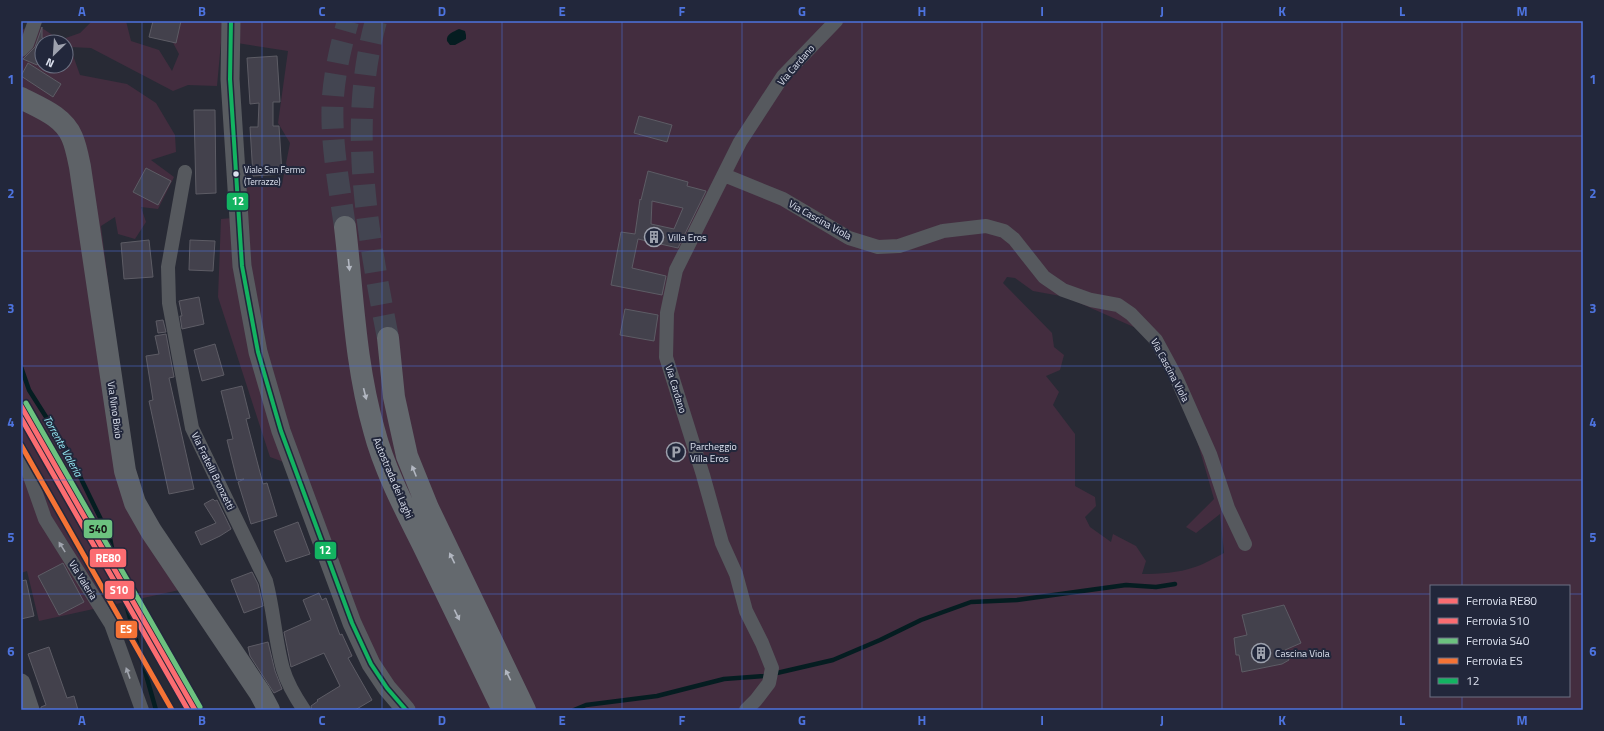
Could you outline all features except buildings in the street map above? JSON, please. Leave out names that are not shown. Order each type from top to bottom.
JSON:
[{"type":"highway","name":"Autostrada dei Laghi","points":[[345,227],[356,339],[362,382],[374,432],[388,468],[419,512],[525,710]]},
{"type":"highway","name":"Autostrada dei Laghi","points":[[388,338],[394,398],[408,456],[419,512],[503,710]]},
{"type":"main road","points":[[230,21],[230,79],[242,266],[258,352],[281,431],[352,623],[371,664],[387,688],[406,710]]},
{"type":"main road","name":"Via Nino Bixio","points":[[21,98],[51,114],[64,123],[72,137],[80,167],[125,471],[134,503],[151,531],[260,693],[269,710]]},
{"type":"main road","points":[[21,683],[30,710]]},
{"type":"street","points":[[21,50],[26,44],[35,21]]},
{"type":"street","name":"Via Cardano","points":[[746,710],[769,683],[772,668],[762,643],[746,611],[736,574],[722,543],[666,358],[667,313],[676,270],[740,142],[783,76],[836,21]]},
{"type":"street","name":"Via Fratelli Bronzetti","points":[[184,172],[168,267],[169,303],[192,428],[266,581],[271,600],[278,649],[284,671],[297,700],[304,710]]},
{"type":"street","name":"Via Cascina Viola","points":[[724,176],[783,199],[849,238],[878,247],[899,246],[944,231],[986,226],[1004,231],[1014,239],[1044,277],[1063,290],[1091,300],[1118,305],[1131,314],[1156,340],[1176,377],[1210,454],[1228,508],[1245,544]]},
{"type":"street","name":"Via Valeria","points":[[21,451],[45,519],[111,624],[142,710]]},
{"type":"shaded area","points":[[92,21],[126,21],[131,41],[159,50],[172,71],[179,54],[172,41],[177,21],[223,21],[217,86],[188,85],[173,91],[91,48],[74,47],[74,35],[80,33]]},
{"type":"shaded area","points":[[237,21],[1583,21],[1583,710],[414,710],[369,655],[300,468],[270,457],[218,297],[221,219],[243,217],[243,182],[282,184],[290,143],[278,123],[288,51],[237,43]],"holes":[[[1007,277],[1015,278],[1033,291],[1066,297],[1136,328],[1157,347],[1194,430],[1214,499],[1186,527],[1196,533],[1220,514],[1224,553],[1202,564],[1182,571],[1142,574],[1146,561],[1136,546],[1113,534],[1111,542],[1090,527],[1085,517],[1096,506],[1095,497],[1075,486],[1075,434],[1053,405],[1059,392],[1046,376],[1060,370],[1064,355],[1054,347],[1052,333],[1003,283]]]},
{"type":"shaded area","points":[[33,22],[51,34],[34,34],[34,74],[74,74],[74,58],[80,75],[127,84],[156,103],[175,135],[176,152],[151,160],[174,177],[158,209],[141,207],[146,222],[135,239],[118,234],[115,217],[101,226],[128,440],[145,505],[193,587],[39,621],[27,571],[21,573],[21,31]]},
{"type":"shaded area","points":[[459,29],[465,31],[466,39],[455,45],[450,45],[447,41],[448,37],[450,34]]},
{"type":"waterway","name":"Torrente Valeria","points":[[21,367],[29,390],[67,450],[110,538],[116,569],[156,710]]},
{"type":"waterway","points":[[574,710],[586,705],[657,696],[724,679],[764,676],[833,660],[880,640],[921,620],[971,602],[1017,600],[1126,585],[1156,587],[1175,584]]},
{"type":"tunnel","points":[[345,227],[336,162],[332,112],[337,68],[348,21]]},
{"type":"tunnel","points":[[376,21],[367,60],[363,100],[362,140],[368,220],[388,338]]},
{"type":"rail line","name":"S40","points":[[26,403],[200,707]]},
{"type":"rail line","name":"RE80","points":[[21,406],[195,710]]},
{"type":"rail line","name":"S10","points":[[21,418],[188,710]]},
{"type":"rail line","name":"ES","points":[[21,445],[172,710]]},
{"type":"transit line","name":"12","points":[[231,21],[230,79],[242,266],[258,352],[281,431],[352,623],[371,664],[387,688],[406,710]]},
{"type":"place","name":"Viale San Fermo (Terrazze)","points":[[236,174]]},
{"type":"place","name":"Villa Eros","points":[[654,237]]},
{"type":"place","name":"Parcheggio Villa Eros","points":[[676,452]]},
{"type":"place","name":"Cascina Viola","points":[[1261,653]]}]
